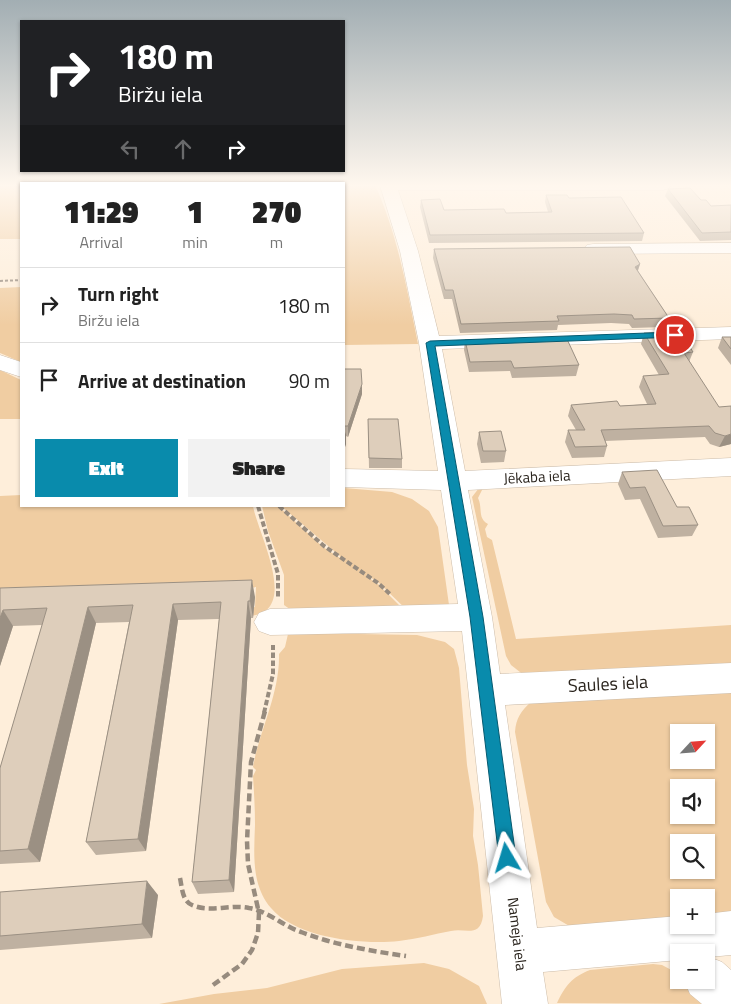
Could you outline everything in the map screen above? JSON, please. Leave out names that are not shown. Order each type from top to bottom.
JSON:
[{"type":"street","name":"Nameja iela","points":[[410,232],[419,251],[430,343],[476,617],[526,1004]]},
{"type":"street","points":[[575,249],[731,248]]},
{"type":"street","points":[[430,343],[731,333]]},
{"type":"street","points":[[0,362],[20,370]]},
{"type":"street","name":"Jēkaba iela","points":[[345,478],[453,481],[731,467]]},
{"type":"street","points":[[270,622],[476,617]]},
{"type":"street","name":"Saules iela","points":[[486,690],[731,678]]},
{"type":"street","points":[[683,944],[731,933]]},
{"type":"street","points":[[520,951],[670,947]]},
{"type":"street","points":[[715,986],[731,999]]},
{"type":"path","points":[[0,281],[20,280]]},
{"type":"path","points":[[213,986],[241,966],[251,952],[257,934],[258,910],[248,857],[249,774],[258,734],[270,696],[274,656],[270,622],[277,602],[279,576],[258,507]]},
{"type":"path","points":[[280,507],[331,551],[378,583],[401,605],[412,619]]},
{"type":"path","points":[[180,878],[185,899],[192,904],[217,908],[233,906],[258,910],[290,928],[318,938],[406,956]]},
{"type":"shaded area","points":[[0,232],[20,232],[20,239],[0,239]]},
{"type":"shaded area","points":[[345,232],[393,232],[406,283],[418,344],[345,345]]},
{"type":"shaded area","points":[[20,287],[20,362],[0,353],[0,288]]},
{"type":"shaded area","points":[[0,370],[20,380],[20,419],[0,419]]},
{"type":"shaded area","points":[[484,486],[478,498],[481,516],[488,524],[485,529],[487,537],[492,540],[516,639],[731,625],[731,670],[525,676],[511,665],[506,656],[472,497],[479,488]]},
{"type":"shaded area","points":[[345,488],[392,492],[412,499],[429,511],[438,527],[449,605],[410,613],[379,583],[370,577],[407,613],[291,610],[284,605],[284,575],[268,531],[262,507],[279,507],[323,547],[340,558],[282,507],[345,507]]},
{"type":"shaded area","points":[[20,495],[20,507],[253,507],[273,571],[275,588],[272,602],[264,612],[248,616],[248,608],[255,607],[256,587],[0,602],[0,496]]},
{"type":"shaded area","points":[[288,634],[417,635],[445,642],[454,649],[459,668],[467,765],[474,809],[473,836],[483,916],[476,930],[457,930],[399,941],[367,942],[349,940],[313,933],[296,926],[282,918],[271,908],[265,899],[260,889],[255,868],[253,776],[256,770],[253,767],[273,697],[279,654],[285,647]]},
{"type":"shaded area","points":[[731,688],[731,919],[715,920],[715,889],[670,889],[670,923],[571,927],[554,917],[546,902],[515,732],[520,715],[531,702]]},
{"type":"shaded area","points":[[424,963],[449,969],[479,986],[487,1004],[159,1004],[214,994],[267,988],[342,969]]},
{"type":"shaded area","points":[[653,964],[662,965],[670,969],[670,989],[696,989],[713,1004],[557,1003],[570,983],[578,976],[590,970]]},
{"type":"building","points":[[429,232],[644,233],[430,235]]},
{"type":"building","points":[[701,232],[731,232],[731,232]]},
{"type":"building","points":[[630,247],[640,264],[635,267],[669,318],[634,319],[632,315],[614,314],[557,316],[559,321],[461,324],[453,290],[445,290],[434,249]]},
{"type":"building","points":[[680,332],[693,352],[684,353],[719,407],[731,406],[731,434],[725,436],[715,433],[709,426],[601,430],[607,446],[575,447],[568,430],[585,430],[571,405],[617,401],[620,406],[656,404],[643,376],[669,374],[644,333]]},
{"type":"building","points":[[566,337],[579,365],[514,368],[511,361],[470,362],[465,340]]},
{"type":"building","points":[[722,337],[731,337],[731,349]]},
{"type":"building","points":[[345,369],[361,369],[362,384],[348,426],[345,426]]},
{"type":"building","points":[[368,419],[398,419],[402,459],[369,458]]},
{"type":"building","points":[[501,431],[506,451],[483,451],[479,432]]},
{"type":"building","points":[[657,470],[677,507],[689,507],[698,525],[663,526],[645,487],[630,488],[622,472]]},
{"type":"building","points":[[252,580],[250,601],[248,601],[229,880],[192,882],[221,602],[173,604],[138,839],[86,842],[133,605],[88,607],[28,849],[0,851],[0,768],[47,608],[3,610],[0,618],[0,588]]},
{"type":"building","points":[[147,881],[142,924],[0,936],[0,892]]},
{"type":"route","points":[[507,858],[476,617],[430,343],[675,335]]}]
